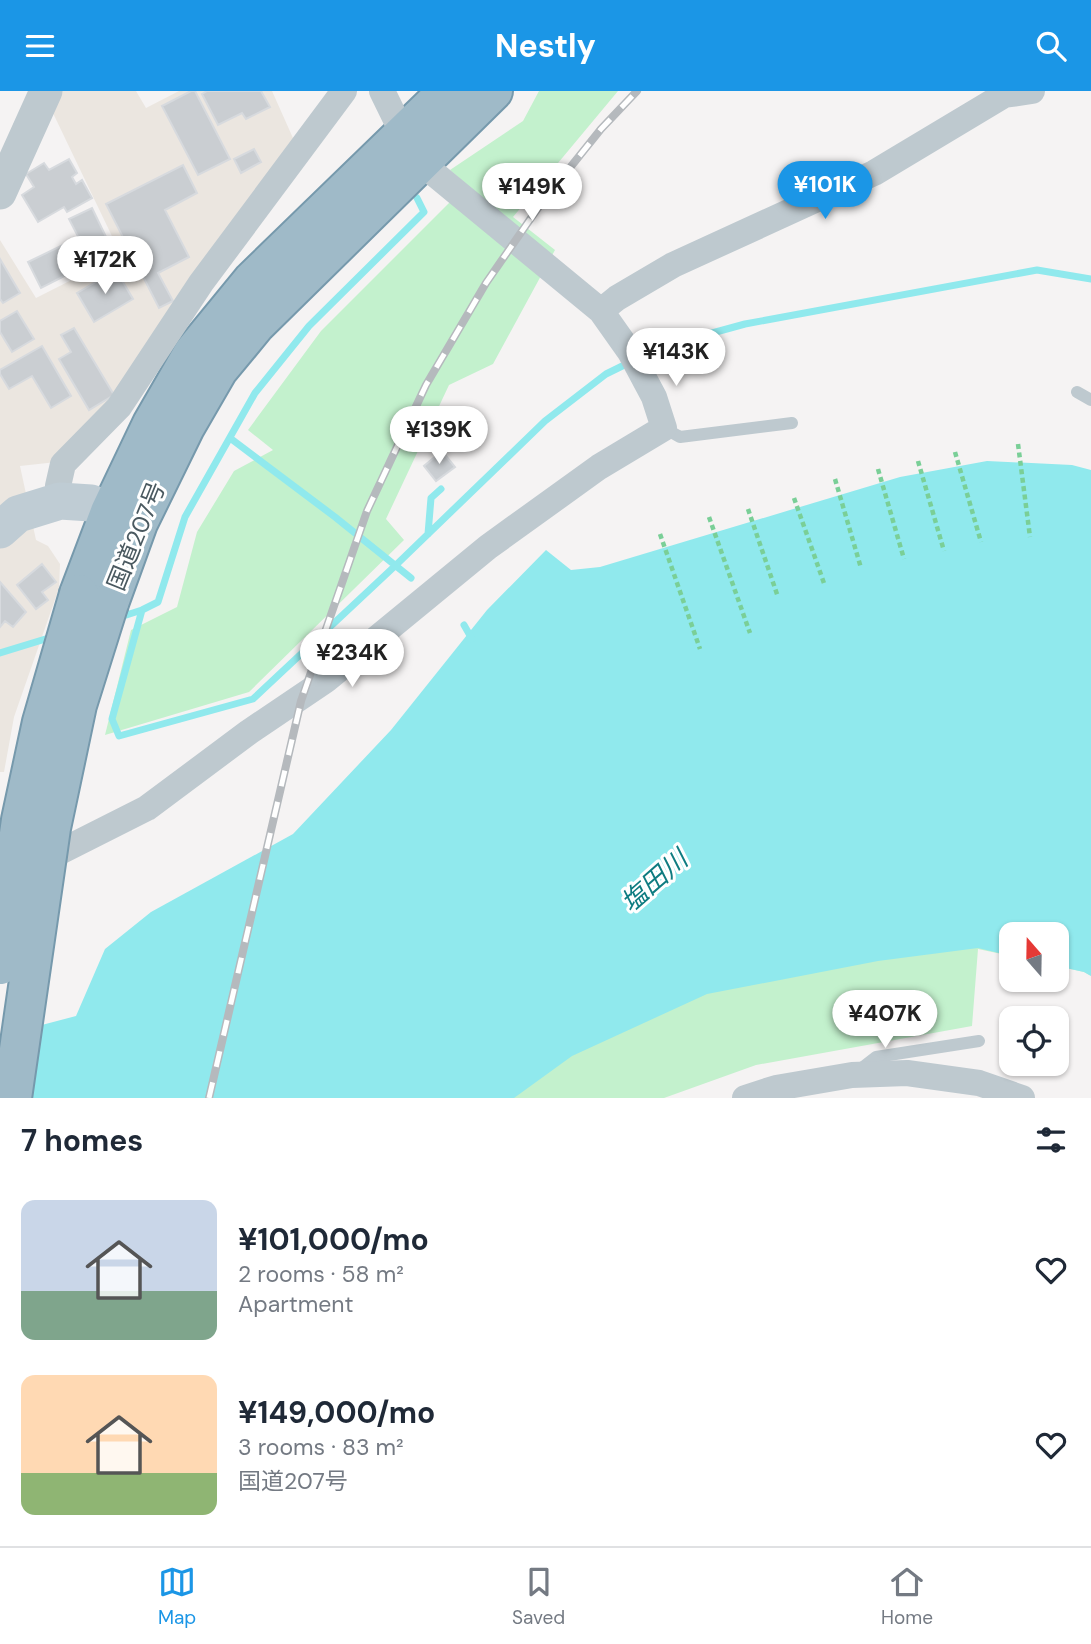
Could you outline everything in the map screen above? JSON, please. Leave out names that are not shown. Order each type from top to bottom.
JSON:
[{"type":"highway","name":"国道207号","points":[[0,965],[21,820],[39,734],[124,518],[185,427],[218,370],[256,324],[348,236],[412,148],[448,91]]},
{"type":"highway","name":"国道207号","points":[[412,148],[493,91]]},
{"type":"highway","name":"国道207号","points":[[12,1098],[51,828],[77,705],[94,598]]},
{"type":"main road","points":[[0,530],[18,514],[60,501],[91,503],[124,518]]},
{"type":"street","points":[[0,193],[46,91]]},
{"type":"street","points":[[60,501],[58,486],[62,464],[119,407],[201,283],[344,91]]},
{"type":"street","points":[[0,882],[146,808],[249,732],[326,680],[488,547],[599,467],[664,428],[654,397],[635,360],[601,311],[412,148],[382,91]]},
{"type":"street","points":[[601,311],[617,298],[673,265],[874,173],[1004,95],[1032,91]]},
{"type":"street","points":[[745,1098],[776,1088],[852,1075],[907,1073],[979,1083],[1023,1098]]},
{"type":"lane","points":[[1077,392],[1091,400]]},
{"type":"lane","points":[[664,428],[680,437],[792,423]]},
{"type":"lane","points":[[852,1075],[876,1057],[979,1041]]},
{"type":"path","points":[[1017,444],[1030,537]]},
{"type":"path","points":[[956,452],[981,542]]},
{"type":"path","points":[[918,461],[944,551]]},
{"type":"path","points":[[878,469],[904,559]]},
{"type":"path","points":[[835,479],[861,568]]},
{"type":"path","points":[[794,498],[825,586]]},
{"type":"path","points":[[748,509],[778,597]]},
{"type":"path","points":[[709,517],[750,633]]},
{"type":"path","points":[[660,534],[700,649]]},
{"type":"shaded area","points":[[61,91],[136,91],[146,108],[179,91],[272,91],[301,156],[84,459],[20,466],[36,540],[48,546],[60,564],[59,588],[14,717],[4,772],[0,772],[0,240],[36,298],[121,255],[52,111]]},
{"type":"green space","points":[[539,91],[618,91],[513,217],[555,250],[493,364],[449,385],[386,519],[404,540],[249,692],[105,735],[131,630],[177,607],[197,532],[234,471],[273,450],[248,430],[321,331],[467,185],[450,170],[523,121]]},
{"type":"green space","points":[[985,783],[1061,922],[999,922],[999,953],[978,949],[972,1026],[756,1065],[664,1098],[454,1098]]},
{"type":"green space","points":[[1069,936],[1091,976],[1069,969]]},
{"type":"water","name":"塩田川","points":[[987,461],[1072,465],[1091,470],[1091,976],[1069,969],[1069,922],[999,922],[999,953],[978,948],[878,961],[707,994],[572,1056],[514,1098],[0,1098],[0,1036],[76,1016],[105,949],[151,912],[293,834],[391,730],[487,610],[546,550],[571,570],[600,567],[900,477]]},
{"type":"building","points":[[195,91],[230,159],[198,175],[162,106]]},
{"type":"building","points":[[207,91],[261,91],[270,107],[246,119],[242,113],[218,125],[202,94]]},
{"type":"building","points":[[254,149],[261,162],[241,173],[234,159]]},
{"type":"building","points":[[69,159],[77,173],[72,177],[76,184],[82,180],[92,198],[67,212],[64,207],[38,222],[22,195],[34,187],[26,174],[44,163],[49,170]]},
{"type":"building","points":[[183,165],[197,193],[165,210],[189,257],[158,273],[173,301],[159,308],[106,204]]},
{"type":"building","points":[[92,208],[109,243],[87,254],[69,219]]},
{"type":"building","points":[[71,241],[84,266],[41,288],[28,262]]},
{"type":"building","points":[[0,259],[20,293],[3,303],[0,299]]},
{"type":"building","points":[[116,270],[133,299],[94,322],[77,293]]},
{"type":"building","points":[[17,311],[34,339],[12,352],[0,332],[0,321]]},
{"type":"building","points":[[74,328],[114,395],[89,410],[59,359],[71,352],[61,335]]},
{"type":"building","points":[[42,346],[71,396],[51,408],[32,376],[9,389],[0,374],[0,370]]},
{"type":"building","points":[[442,451],[455,467],[436,481],[424,466]]},
{"type":"building","points":[[42,564],[56,582],[42,592],[48,600],[36,609],[17,585]]},
{"type":"building","points":[[0,582],[26,612],[13,627],[5,621],[0,627]]},
{"type":"waterway","points":[[117,618],[158,602],[185,517],[255,393],[309,326],[424,212],[417,198]]},
{"type":"waterway","points":[[142,610],[112,719],[119,736],[253,699],[545,421],[606,374],[661,347],[745,324],[1037,270],[1091,279]]},
{"type":"waterway","points":[[230,438],[411,578]]},
{"type":"waterway","points":[[428,534],[431,498],[441,489]]},
{"type":"waterway","points":[[464,625],[472,639]]},
{"type":"waterway","points":[[0,653],[52,637]]},
{"type":"railway","points":[[209,1098],[301,701],[367,511],[426,385],[486,283],[540,205],[601,129],[637,91]]}]
